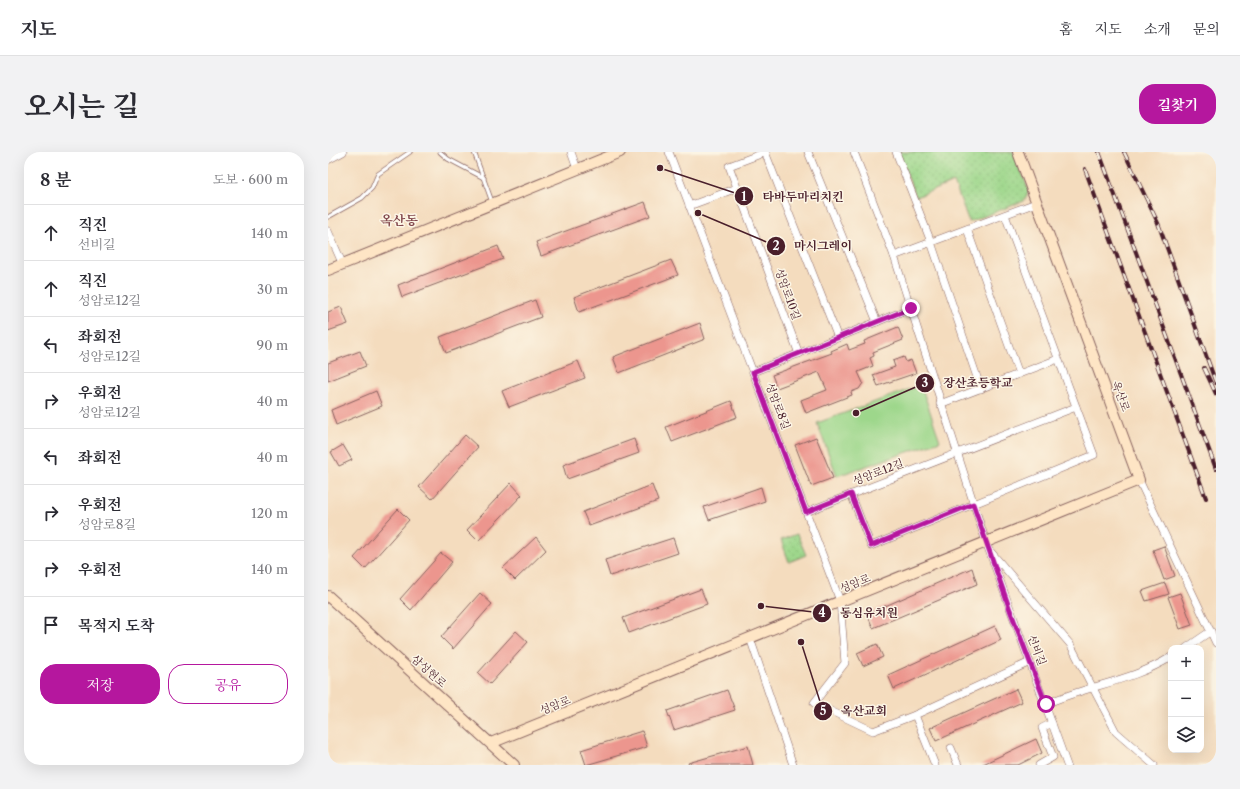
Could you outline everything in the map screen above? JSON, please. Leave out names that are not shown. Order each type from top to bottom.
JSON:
[{"type":"street","points":[[328,160],[343,152]]},
{"type":"street","points":[[571,152],[577,169]]},
{"type":"street","points":[[328,270],[620,152]]},
{"type":"street","name":"성암로8길","points":[[669,152],[840,601],[845,663],[814,703],[873,731],[915,715]]},
{"type":"street","points":[[765,152],[838,338]]},
{"type":"street","name":"성암로10길","points":[[765,152],[729,166],[799,354]]},
{"type":"street","points":[[808,152],[876,322]]},
{"type":"street","points":[[854,152],[894,256],[956,454],[987,545],[1070,644],[1092,689],[1116,732],[1154,765]]},
{"type":"street","points":[[896,152],[931,242],[981,389]]},
{"type":"street","name":"옥산로","points":[[1018,152],[1139,480],[1216,643]]},
{"type":"street","points":[[689,206],[737,188]]},
{"type":"street","points":[[894,256],[1036,203]]},
{"type":"street","points":[[1005,215],[1076,407]]},
{"type":"street","points":[[967,229],[1019,374]]},
{"type":"street","points":[[328,231],[343,265]]},
{"type":"street","points":[[753,372],[911,308]]},
{"type":"street","points":[[940,404],[1058,359]]},
{"type":"street","name":"성암로12길","points":[[1076,407],[1094,455],[871,546],[851,494],[956,454],[1076,407]]},
{"type":"street","name":"성암로","points":[[491,743],[840,601],[987,545],[1139,480]]},
{"type":"street","points":[[806,512],[851,494]]},
{"type":"street","name":"선비길","points":[[987,545],[1067,765]]},
{"type":"street","name":"삼성현로","points":[[328,596],[514,765]]},
{"type":"street","points":[[1190,645],[1211,631]]},
{"type":"street","points":[[750,638],[793,765]]},
{"type":"street","points":[[1046,704],[1077,692],[1092,689],[1159,665],[1168,659]]},
{"type":"street","points":[[935,765],[915,715],[1030,662]]},
{"type":"street","points":[[1039,765],[1053,757],[1042,728],[1052,723]]},
{"type":"street","points":[[951,748],[958,765]]},
{"type":"lane","points":[[328,217],[362,198],[372,188],[378,174],[410,152]]},
{"type":"lane","points":[[440,152],[448,159],[484,178]]},
{"type":"lane","points":[[474,152],[493,204]]},
{"type":"green space","points":[[898,152],[1014,152],[1029,191],[1024,201],[969,222],[954,182],[916,197]]},
{"type":"green space","points":[[921,385],[940,441],[837,476],[817,423]]},
{"type":"green space","points":[[797,534],[806,555],[789,562],[781,540]]},
{"type":"building","points":[[645,202],[650,216],[541,256],[536,242]]},
{"type":"building","points":[[498,246],[503,259],[402,297],[398,285]]},
{"type":"building","points":[[671,260],[678,275],[579,312],[574,297]]},
{"type":"building","points":[[535,300],[541,317],[446,353],[440,337]]},
{"type":"building","points":[[341,307],[348,324],[328,331],[328,312]]},
{"type":"building","points":[[700,323],[705,339],[619,373],[613,357]]},
{"type":"building","points":[[898,327],[903,340],[873,352],[874,356],[870,358],[873,366],[858,372],[863,383],[859,389],[851,392],[852,395],[806,413],[801,400],[827,390],[819,372],[777,388],[772,375],[832,353],[831,351],[847,344],[849,350],[865,344],[864,341]]},
{"type":"building","points":[[360,351],[366,366],[328,381],[328,363]]},
{"type":"building","points":[[904,357],[906,362],[911,360],[916,373],[878,386],[873,375],[895,367],[893,361]]},
{"type":"building","points":[[578,361],[585,378],[509,407],[502,391]]},
{"type":"building","points":[[376,391],[382,406],[336,425],[331,410]]},
{"type":"building","points":[[731,401],[737,417],[672,442],[666,427]]},
{"type":"building","points":[[465,435],[478,447],[432,499],[419,487]]},
{"type":"building","points":[[816,437],[833,478],[811,486],[795,445]]},
{"type":"building","points":[[634,439],[639,453],[567,479],[563,465]]},
{"type":"building","points":[[343,445],[352,460],[339,466],[331,452]]},
{"type":"building","points":[[511,483],[522,495],[478,541],[467,530]]},
{"type":"building","points":[[652,485],[658,501],[589,526],[583,512]]},
{"type":"building","points":[[761,487],[765,501],[709,520],[704,507]]},
{"type":"building","points":[[398,509],[409,520],[365,569],[354,558]]},
{"type":"building","points":[[536,537],[546,550],[515,580],[503,568]]},
{"type":"building","points":[[673,538],[678,553],[610,576],[605,560]]},
{"type":"building","points":[[1164,546],[1175,576],[1164,580],[1153,550]]},
{"type":"building","points":[[441,553],[452,562],[411,610],[400,599]]},
{"type":"building","points":[[972,568],[977,584],[873,628],[867,614]]},
{"type":"building","points":[[1165,583],[1169,594],[1146,601],[1142,591]]},
{"type":"building","points":[[701,589],[707,604],[629,633],[623,618]]},
{"type":"building","points":[[480,593],[492,604],[453,649],[441,637]]},
{"type":"building","points":[[1180,593],[1192,625],[1180,629],[1168,597]]},
{"type":"building","points":[[995,626],[1001,640],[894,689],[888,675]]},
{"type":"building","points":[[516,631],[528,642],[490,684],[478,673]]},
{"type":"building","points":[[877,644],[883,657],[863,666],[857,653]]},
{"type":"building","points":[[1016,689],[1022,702],[936,741],[930,728]]},
{"type":"building","points":[[727,690],[735,710],[674,730],[667,711]]},
{"type":"building","points":[[642,731],[647,747],[586,765],[581,750]]},
{"type":"building","points":[[1036,739],[1042,753],[1018,765],[981,765]]},
{"type":"building","points":[[748,746],[753,765],[689,765],[688,763]]},
{"type":"railway","points":[[1099,152],[1216,469]]},
{"type":"railway","points":[[1124,152],[1158,223],[1216,383]]},
{"type":"railway","points":[[1085,169],[1206,498]]},
{"type":"railway","points":[[1204,368],[1216,394]]},
{"type":"place","name":"타바두마리치킨","points":[[660,168]]},
{"type":"place","name":"마시그레이","points":[[698,213]]},
{"type":"place","name":"장산초등학교","points":[[856,413]]},
{"type":"place","name":"동심유치원","points":[[761,606]]},
{"type":"place","name":"옥산교회","points":[[801,642]]},
{"type":"district","name":"옥산동","points":[[399,220]]},
{"type":"route","points":[[911,308],[753,372],[806,512],[851,494],[871,546],[973,504],[1010,610],[1046,704]]}]
